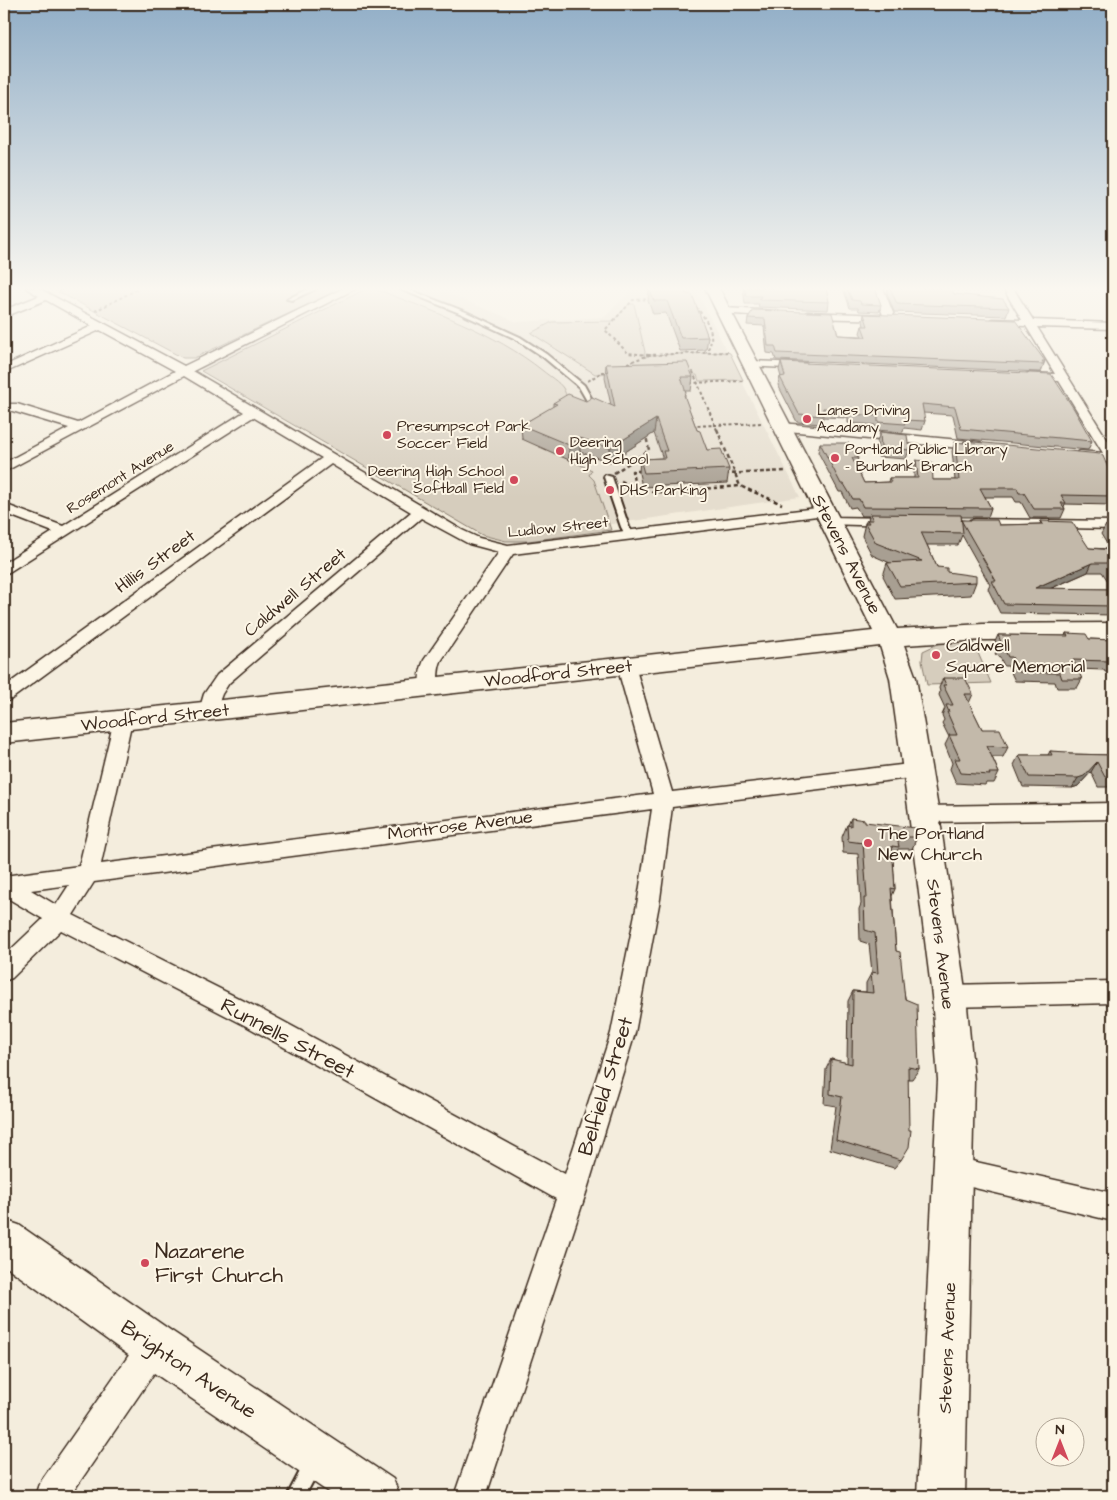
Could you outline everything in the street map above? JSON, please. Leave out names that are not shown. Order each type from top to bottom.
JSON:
[{"type":"main road","name":"Stevens Avenue","points":[[740,358],[774,425],[828,516],[897,656],[903,678],[918,770],[949,996],[956,1080],[941,1496]]},
{"type":"main road","name":"Woodford Street","points":[[4,733],[888,638],[983,632],[1113,632]]},
{"type":"main road","name":"Brighton Avenue","points":[[4,1240],[154,1346],[376,1496]]},
{"type":"street","points":[[4,370],[30,358]]},
{"type":"street","name":"Ludlow Street","points":[[160,358],[474,541],[508,550],[828,516],[905,522]]},
{"type":"street","points":[[4,468],[210,358]]},
{"type":"street","points":[[1052,358],[1113,458]]},
{"type":"street","points":[[748,372],[814,367]]},
{"type":"street","points":[[1014,376],[1064,378]]},
{"type":"street","points":[[12,407],[79,427]]},
{"type":"street","name":"Rosemont Avenue","points":[[4,569],[253,412]]},
{"type":"street","points":[[774,425],[995,447]]},
{"type":"street","points":[[1064,454],[1113,458]]},
{"type":"street","name":"Hillis Street","points":[[4,696],[330,458]]},
{"type":"street","points":[[4,508],[64,531]]},
{"type":"street","name":"Caldwell Street","points":[[208,711],[209,700],[214,689],[223,679],[420,511]]},
{"type":"street","points":[[965,523],[1113,525]]},
{"type":"street","points":[[429,687],[428,670],[433,660],[508,550]]},
{"type":"street","name":"Belfield Street","points":[[470,1496],[572,1193],[623,1033],[638,968],[650,899],[663,799],[662,788],[626,666]]},
{"type":"street","points":[[4,971],[59,918],[88,874],[123,720]]},
{"type":"street","name":"Montrose Avenue","points":[[4,885],[663,799],[918,770]]},
{"type":"street","points":[[924,814],[1113,811]]},
{"type":"street","name":"Runnells Street","points":[[4,885],[59,918],[256,1019],[572,1193]]},
{"type":"street","points":[[949,996],[1113,992]]},
{"type":"street","points":[[954,1170],[1113,1207]]},
{"type":"street","points":[[51,1496],[154,1346]]},
{"type":"lane","points":[[547,358],[582,386],[592,405]]},
{"type":"lane","points":[[608,477],[625,527],[630,536]]},
{"type":"lane","points":[[296,1496],[317,1456]]},
{"type":"path","points":[[619,366],[642,358],[644,364]]},
{"type":"path","points":[[582,386],[601,372],[612,368]]},
{"type":"path","points":[[601,372],[610,372]]},
{"type":"path","points":[[684,373],[694,372],[740,486]]},
{"type":"path","points":[[688,383],[748,372]]},
{"type":"path","points":[[689,426],[774,425]]},
{"type":"path","points":[[608,477],[649,450],[645,434]]},
{"type":"path","points":[[647,470],[632,471],[635,487],[653,492],[663,492],[740,486],[789,507]]},
{"type":"path","points":[[723,474],[789,471]]},
{"type":"shaded area","name":"Deering High School","points":[[218,358],[730,358],[800,497],[500,540],[198,368]]},
{"type":"shaded area","points":[[227,358],[525,358],[559,384],[566,394],[569,422],[569,460],[592,470],[589,475],[594,480],[611,530],[528,541],[506,541],[482,535],[201,371]]},
{"type":"shaded area","points":[[570,358],[732,358],[743,380],[699,381],[697,375],[643,377],[642,372],[595,374]]},
{"type":"shaded area","points":[[972,639],[991,683],[927,685],[922,661],[923,651],[940,643]]},
{"type":"building","points":[[898,358],[1043,358],[1045,361],[1042,361],[1044,364]]},
{"type":"building","name":"Deering High School","points":[[687,362],[693,377],[681,377],[686,393],[684,395],[697,430],[700,431],[707,450],[721,449],[729,469],[644,473],[640,459],[665,458],[663,451],[667,451],[656,419],[610,448],[580,438],[569,445],[521,425],[557,404],[553,403],[568,394],[586,401],[592,397],[615,407],[606,364]]},
{"type":"building","points":[[781,362],[1051,374],[1092,441],[961,429],[955,407],[922,404],[925,421],[904,420],[905,424],[878,422],[878,416],[850,414],[850,410],[823,408],[823,416],[799,414],[780,377],[785,376]]},
{"type":"building","points":[[880,432],[907,435],[909,450],[881,447]]},
{"type":"building","points":[[964,441],[1100,454],[1103,456],[1113,480],[1113,496],[1061,495],[1066,503],[1061,503],[1065,509],[1034,509],[1024,493],[1019,493],[1017,488],[980,488],[991,508],[863,507],[859,499],[853,499],[844,484],[841,484],[820,443],[849,443],[858,458],[852,458],[864,483],[891,482],[889,478],[918,478],[916,460],[932,462],[933,480],[959,480],[955,442],[964,443]]},
{"type":"building","points":[[870,514],[961,515],[963,533],[921,532],[937,567],[947,568],[947,572],[976,576],[976,582],[900,586],[887,563],[922,561],[876,543],[865,523],[869,523],[867,520],[873,520]]},
{"type":"building","points":[[961,520],[997,520],[999,525],[1043,524],[1041,521],[1072,522],[1089,548],[1113,550],[1113,573],[1107,563],[1092,563],[1035,588],[1113,589],[1113,606],[1004,604],[992,581],[996,581]]},
{"type":"building","points":[[1106,525],[1113,525],[1113,538]]},
{"type":"building","points":[[1066,633],[1086,634],[1089,639],[1113,640],[1113,663],[1109,661],[1073,660],[1082,679],[1062,679],[1060,673],[1019,672],[1012,657],[1008,657],[1004,648],[1000,645],[1001,642],[998,635],[1068,636]]},
{"type":"building","points":[[943,678],[965,678],[973,694],[965,694],[982,729],[1000,729],[1008,747],[987,746],[999,773],[989,773],[990,775],[961,773],[955,759],[960,759],[949,735],[957,735],[946,705],[953,705],[943,685],[946,685]]},
{"type":"building","points":[[1050,751],[1068,752],[1069,754],[1113,755],[1113,777],[1105,777],[1097,762],[1084,776],[1078,778],[1029,777],[1019,755],[1052,755]]},
{"type":"building","points":[[851,818],[865,820],[865,822],[916,828],[917,837],[897,837],[899,847],[892,846],[895,889],[891,888],[896,951],[900,952],[905,999],[917,1004],[919,1069],[908,1067],[909,1130],[911,1130],[909,1147],[901,1160],[836,1140],[842,1097],[830,1094],[831,1059],[852,1064],[853,991],[873,993],[871,972],[878,973],[875,933],[865,930],[864,898],[867,898],[863,843],[848,841],[847,825],[851,826]]},
{"type":"place","name":"Lanes Driving Acadamy","points":[[807,419]]},
{"type":"place","name":"Presumpscot Park Soccer Field","points":[[387,435]]},
{"type":"place","name":"Deering High School","points":[[560,451]]},
{"type":"place","name":"Portland Public Library - Burbank Branch","points":[[835,458]]},
{"type":"place","name":"Deering High School Softball Field","points":[[514,480]]},
{"type":"place","name":"DHS Parking","points":[[610,490]]},
{"type":"place","name":"Caldwell Square Memorial","points":[[936,655]]},
{"type":"place","name":"The Portland New Church","points":[[868,843]]},
{"type":"place","name":"Nazarene First Church","points":[[145,1263]]}]
